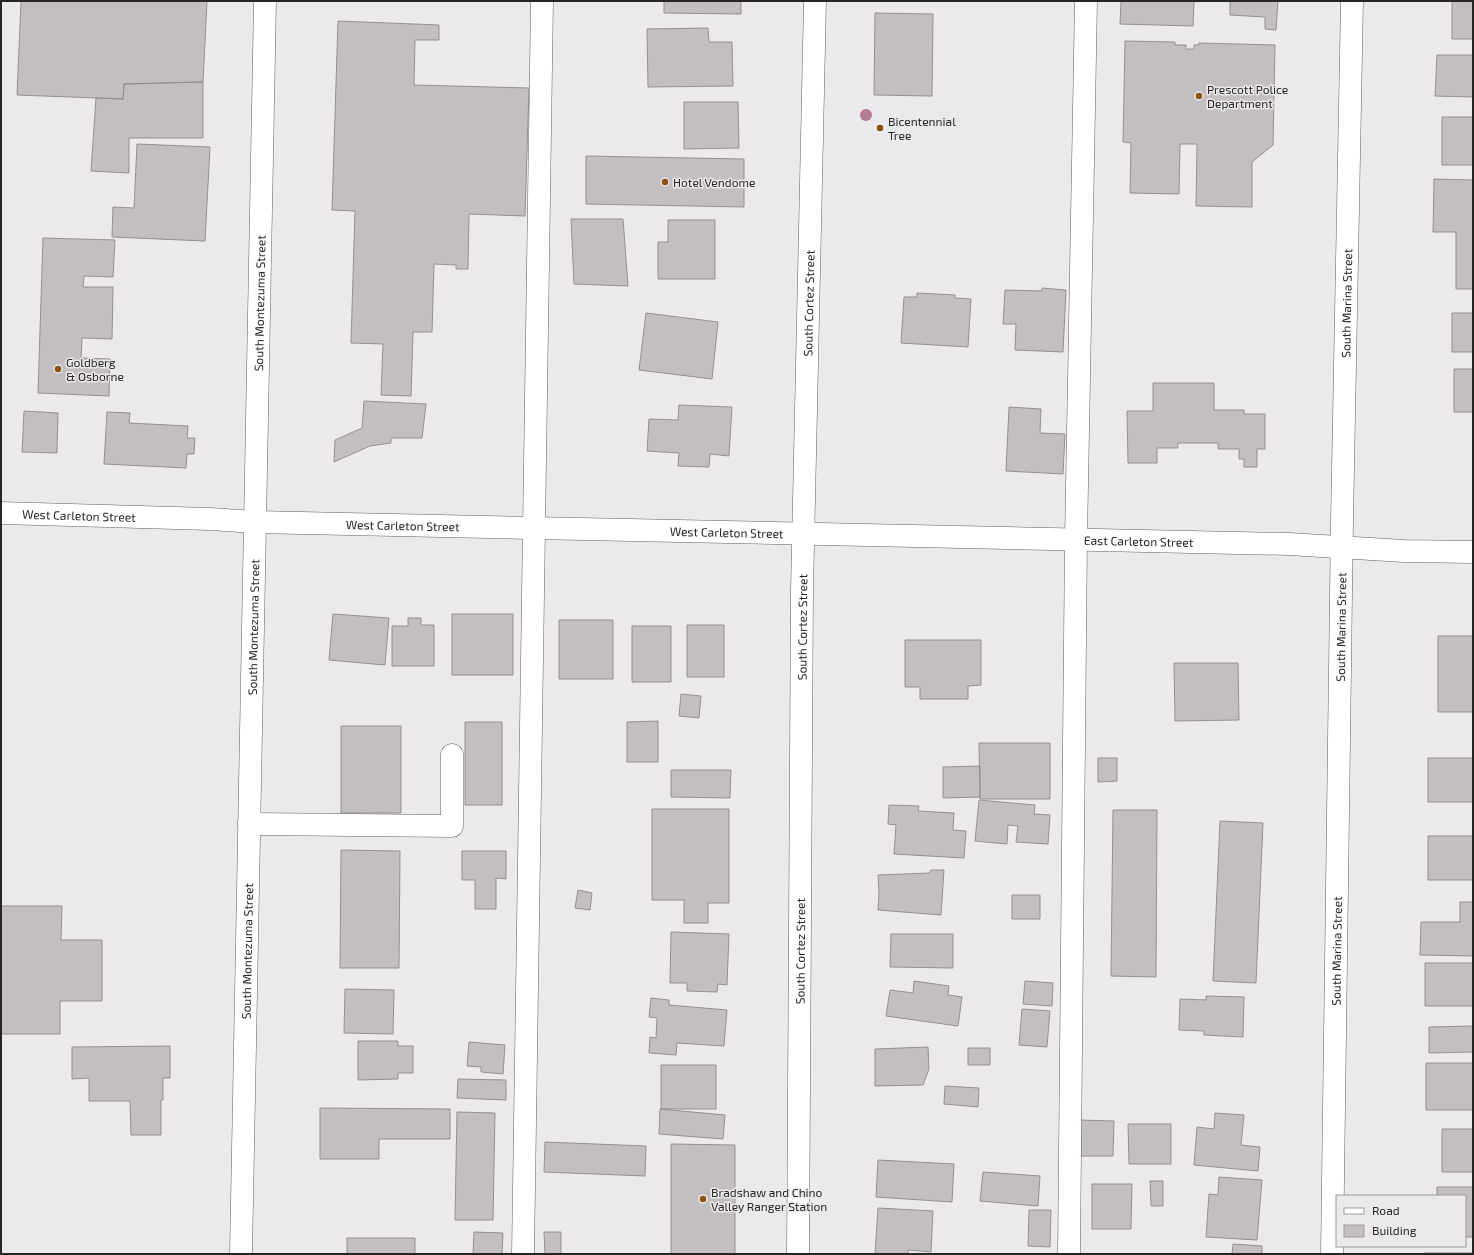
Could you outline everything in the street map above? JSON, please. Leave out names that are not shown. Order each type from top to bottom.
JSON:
[{"type":"street","name":"South Montezuma Street","points":[[241,1254],[264,1]]},
{"type":"street","points":[[522,1254],[542,1]]},
{"type":"street","name":"South Cortez Street","points":[[798,1254],[802,591],[815,1]]},
{"type":"street","points":[[1069,1254],[1076,539],[1086,1]]},
{"type":"street","name":"South Marina Street","points":[[1332,1254],[1342,547],[1352,1]]},
{"type":"street","name":"West Carleton Street","points":[[1,513],[210,519],[255,522],[804,533]]},
{"type":"street","name":"East Carleton Street","points":[[804,533],[1283,544],[1404,551],[1473,552]]},
{"type":"street","points":[[249,824],[452,826],[452,755]]},
{"type":"building","points":[[21,1],[207,1],[203,82],[124,84],[123,99],[17,95]]},
{"type":"building","points":[[664,1],[741,1],[741,14],[664,13]]},
{"type":"building","points":[[1121,1],[1194,1],[1193,26],[1120,24]]},
{"type":"building","points":[[1230,1],[1278,1],[1276,30],[1265,29],[1265,17],[1230,15]]},
{"type":"building","points":[[1452,1],[1473,1],[1473,39],[1452,39]]},
{"type":"building","points":[[875,13],[933,14],[932,96],[874,95]]},
{"type":"building","points":[[338,21],[439,25],[439,40],[415,40],[414,85],[529,88],[525,216],[469,214],[468,269],[456,269],[456,265],[434,264],[432,332],[413,332],[411,396],[381,395],[383,344],[351,343],[355,211],[332,210]]},
{"type":"building","points":[[708,28],[709,42],[732,42],[733,86],[648,87],[647,29]]},
{"type":"building","name":"Prescott Police Department","points":[[1125,41],[1175,42],[1175,45],[1186,45],[1186,49],[1194,49],[1194,45],[1199,45],[1199,43],[1275,45],[1273,145],[1252,162],[1252,207],[1196,206],[1197,144],[1180,144],[1179,194],[1130,193],[1131,143],[1123,142]]},
{"type":"building","points":[[1437,55],[1473,55],[1473,97],[1435,96]]},
{"type":"building","points":[[203,82],[203,138],[129,138],[129,173],[91,171],[96,98],[123,99],[124,84]]},
{"type":"building","points":[[684,102],[738,102],[739,148],[684,149]]},
{"type":"building","points":[[1442,117],[1473,117],[1473,165],[1442,165]]},
{"type":"building","points":[[137,144],[210,147],[205,241],[112,237],[113,207],[134,208]]},
{"type":"building","name":"Hotel Vendome","points":[[586,156],[744,159],[744,207],[586,204]]},
{"type":"building","points":[[1434,179],[1473,180],[1473,289],[1456,289],[1456,232],[1433,232]]},
{"type":"building","points":[[571,219],[623,219],[628,286],[574,284]]},
{"type":"building","points":[[668,220],[715,220],[715,279],[658,279],[658,242],[668,242]]},
{"type":"building","points":[[43,238],[115,240],[113,277],[84,276],[83,287],[113,287],[112,339],[82,338],[81,358],[110,359],[109,396],[38,393]]},
{"type":"building","points":[[1042,288],[1066,290],[1063,352],[1015,350],[1016,324],[1003,324],[1005,290],[1042,291]]},
{"type":"building","points":[[917,293],[955,295],[955,298],[971,299],[968,347],[901,343],[904,297],[917,297]]},
{"type":"building","points":[[646,313],[718,322],[712,379],[639,370]]},
{"type":"building","points":[[1452,313],[1473,313],[1473,352],[1452,352]]},
{"type":"building","points":[[1454,369],[1473,369],[1473,412],[1454,412]]},
{"type":"building","points":[[1153,383],[1214,383],[1214,410],[1244,410],[1244,414],[1265,414],[1265,449],[1257,449],[1257,467],[1244,467],[1244,459],[1239,459],[1239,449],[1218,449],[1218,443],[1178,443],[1178,448],[1157,448],[1157,463],[1128,463],[1127,411],[1153,411]]},
{"type":"building","points":[[364,401],[426,404],[422,438],[391,438],[391,443],[370,446],[334,462],[335,440],[362,428]]},
{"type":"building","points":[[679,405],[732,407],[729,456],[710,454],[709,467],[678,466],[679,453],[647,451],[649,419],[678,420]]},
{"type":"building","points":[[1009,407],[1041,409],[1040,433],[1065,434],[1063,474],[1006,471]]},
{"type":"building","points":[[24,411],[58,413],[57,453],[22,452]]},
{"type":"building","points":[[107,412],[130,413],[129,423],[188,426],[187,438],[195,438],[194,454],[187,454],[186,468],[104,464]]},
{"type":"building","points":[[333,614],[389,618],[385,665],[329,660]]},
{"type":"building","points":[[452,614],[513,614],[513,675],[452,675]]},
{"type":"building","points":[[408,618],[421,618],[421,625],[434,625],[434,666],[392,666],[392,626],[408,626]]},
{"type":"building","points":[[559,620],[613,620],[613,679],[559,679]]},
{"type":"building","points":[[687,625],[724,625],[724,677],[687,677]]},
{"type":"building","points":[[632,626],[671,626],[671,682],[632,682]]},
{"type":"building","points":[[1438,636],[1473,636],[1473,712],[1438,712]]},
{"type":"building","points":[[905,640],[981,640],[981,685],[968,686],[968,699],[920,699],[920,687],[905,687]]},
{"type":"building","points":[[1174,663],[1238,663],[1239,720],[1175,721]]},
{"type":"building","points":[[681,694],[701,696],[699,718],[679,716]]},
{"type":"building","points":[[658,721],[658,762],[627,762],[627,722]]},
{"type":"building","points":[[465,722],[502,722],[502,805],[465,805]]},
{"type":"building","points":[[341,726],[401,726],[401,813],[341,813]]},
{"type":"building","points":[[979,743],[1050,743],[1050,799],[980,799]]},
{"type":"building","points":[[1098,758],[1117,758],[1117,781],[1098,782]]},
{"type":"building","points":[[1428,758],[1473,758],[1473,802],[1428,802]]},
{"type":"building","points":[[980,766],[980,797],[943,798],[943,767]]},
{"type":"building","points":[[671,770],[731,770],[730,798],[671,797]]},
{"type":"building","points":[[979,800],[1035,805],[1034,814],[1050,815],[1048,844],[1016,842],[1018,826],[1008,825],[1007,844],[975,841]]},
{"type":"building","points":[[889,805],[919,806],[918,811],[954,813],[953,830],[966,831],[964,858],[894,854],[896,825],[888,824]]},
{"type":"building","points":[[652,809],[729,809],[729,903],[708,903],[708,923],[684,923],[684,900],[652,900]]},
{"type":"building","points":[[1113,810],[1157,810],[1156,977],[1111,976]]},
{"type":"building","points":[[1220,821],[1263,823],[1256,983],[1213,981]]},
{"type":"building","points":[[1428,836],[1473,836],[1473,880],[1428,880]]},
{"type":"building","points":[[341,850],[400,851],[399,968],[340,968]]},
{"type":"building","points":[[462,851],[506,851],[506,879],[496,878],[496,909],[475,909],[475,880],[462,880]]},
{"type":"building","points":[[931,870],[944,870],[941,915],[878,910],[878,875],[929,873]]},
{"type":"building","points":[[578,890],[592,893],[590,910],[575,908]]},
{"type":"building","points":[[1012,895],[1040,895],[1040,919],[1012,919]]},
{"type":"building","points":[[1460,902],[1473,902],[1473,956],[1420,955],[1421,922],[1460,922]]},
{"type":"building","points":[[1,906],[62,906],[61,940],[102,940],[102,1001],[60,1001],[60,1034],[1,1034]]},
{"type":"building","points":[[671,932],[729,934],[727,985],[718,984],[717,992],[687,991],[687,983],[670,983]]},
{"type":"building","points":[[891,934],[953,934],[953,968],[890,967]]},
{"type":"building","points":[[1425,963],[1473,963],[1473,1006],[1425,1006]]},
{"type":"building","points":[[914,981],[949,986],[948,995],[962,997],[958,1026],[886,1016],[890,990],[913,993]]},
{"type":"building","points":[[1025,981],[1053,983],[1052,1006],[1023,1004]]},
{"type":"building","points":[[345,989],[394,990],[393,1034],[344,1033]]},
{"type":"building","points":[[1206,996],[1244,997],[1243,1037],[1204,1035],[1204,1031],[1179,1030],[1180,999],[1206,1000]]},
{"type":"building","points":[[651,998],[669,1000],[669,1005],[727,1010],[724,1046],[677,1043],[676,1055],[649,1053],[650,1037],[656,1038],[657,1018],[649,1017]]},
{"type":"building","points":[[1022,1009],[1050,1011],[1047,1047],[1019,1045]]},
{"type":"building","points":[[1473,1026],[1473,1052],[1429,1053],[1429,1027]]},
{"type":"building","points":[[358,1041],[398,1041],[398,1046],[413,1046],[413,1073],[398,1073],[398,1079],[358,1080]]},
{"type":"building","points":[[469,1042],[505,1045],[503,1074],[481,1072],[481,1067],[467,1066]]},
{"type":"building","points":[[170,1046],[170,1078],[163,1078],[163,1100],[161,1100],[161,1135],[131,1135],[130,1101],[89,1101],[89,1078],[72,1079],[72,1047]]},
{"type":"building","points":[[928,1047],[929,1069],[923,1085],[875,1086],[875,1049]]},
{"type":"building","points":[[968,1048],[990,1048],[990,1065],[968,1065]]},
{"type":"building","points":[[1426,1063],[1473,1063],[1473,1110],[1426,1110]]},
{"type":"building","points":[[661,1065],[716,1065],[716,1109],[661,1109]]},
{"type":"building","points":[[458,1079],[506,1080],[506,1100],[457,1098]]},
{"type":"building","points":[[945,1086],[979,1088],[978,1107],[944,1104]]},
{"type":"building","points":[[320,1108],[450,1109],[450,1139],[379,1139],[379,1159],[320,1159]]},
{"type":"building","points":[[660,1109],[725,1115],[723,1139],[659,1134]]},
{"type":"building","points":[[457,1112],[495,1113],[493,1220],[455,1220]]},
{"type":"building","points":[[1215,1113],[1244,1115],[1241,1145],[1260,1147],[1258,1171],[1194,1165],[1197,1127],[1214,1129]]},
{"type":"building","points":[[1078,1120],[1114,1121],[1113,1156],[1077,1156]]},
{"type":"building","points":[[1128,1124],[1171,1124],[1171,1164],[1129,1164]]},
{"type":"building","points":[[1442,1129],[1473,1129],[1473,1172],[1442,1172]]},
{"type":"building","points":[[545,1142],[646,1146],[645,1176],[544,1172]]},
{"type":"building","name":"Bradshaw and Chino Valley Ranger Station","points":[[671,1144],[735,1145],[735,1254],[671,1254]]},
{"type":"building","points":[[878,1160],[954,1164],[952,1202],[876,1197]]},
{"type":"building","points":[[983,1172],[1040,1176],[1038,1206],[980,1201]]},
{"type":"building","points":[[1219,1177],[1262,1180],[1257,1240],[1206,1237],[1209,1194],[1218,1195]]},
{"type":"building","points":[[1150,1181],[1163,1181],[1163,1206],[1151,1206]]},
{"type":"building","points":[[1092,1184],[1132,1184],[1131,1229],[1092,1229]]},
{"type":"building","points":[[1437,1187],[1473,1187],[1473,1237],[1466,1237],[1466,1195],[1437,1195]]},
{"type":"building","points":[[878,1208],[933,1211],[931,1252],[908,1250],[908,1254],[875,1254]]},
{"type":"building","points":[[1029,1210],[1051,1210],[1050,1247],[1028,1246]]},
{"type":"building","points":[[474,1232],[503,1233],[502,1254],[473,1254]]},
{"type":"building","points":[[544,1232],[561,1232],[561,1254],[545,1254]]},
{"type":"building","points":[[347,1238],[415,1238],[415,1254],[347,1254]]},
{"type":"building","points":[[1233,1244],[1262,1246],[1262,1254],[1232,1254]]},
{"type":"building","points":[[1473,1253],[1473,1254],[1424,1254]]},
{"type":"place","name":"Prescott Police Department","points":[[1199,96]]},
{"type":"place","name":"Bicentennial Tree","points":[[880,128]]},
{"type":"place","name":"Hotel Vendome","points":[[665,182]]},
{"type":"place","name":"Goldberg & Osborne","points":[[58,369]]},
{"type":"place","name":"Bradshaw and Chino Valley Ranger Station","points":[[703,1199]]}]
